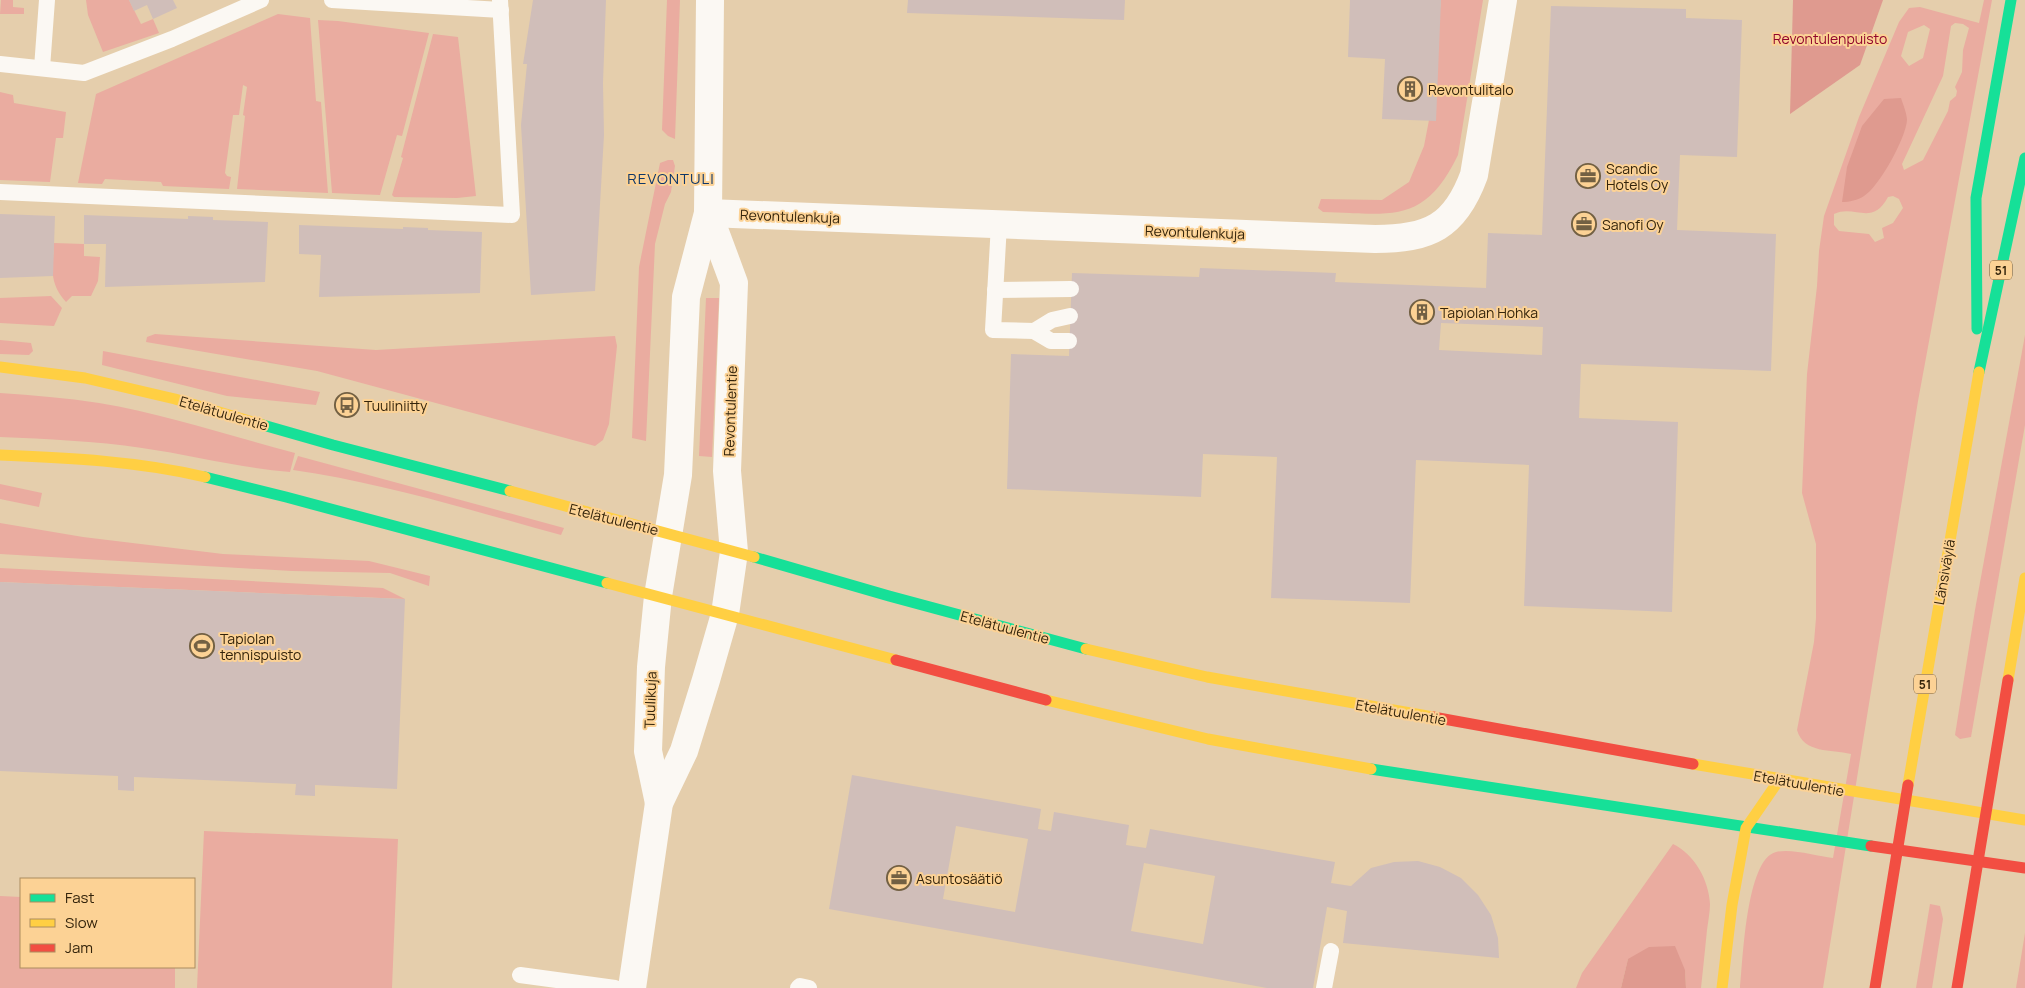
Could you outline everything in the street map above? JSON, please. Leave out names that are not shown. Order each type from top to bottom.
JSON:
[{"type":"main road","points":[[1977,381],[1976,198],[2011,0]]},
{"type":"main road","name":"Länsiväylä","points":[[1875,988],[1885,917],[1977,381],[2025,158]]},
{"type":"main road","name":"Etelätuulentie","points":[[0,367],[85,378],[175,399],[333,445],[670,533],[1094,651],[1207,677],[1779,780],[2025,820]]},
{"type":"main road","points":[[0,455],[80,458],[171,470],[199,476],[286,497],[1031,697],[1208,739],[1322,761],[1746,828],[2025,868]]},
{"type":"main road","points":[[1957,988],[2025,578]]},
{"type":"main road","points":[[1722,988],[1732,905],[1746,828],[1779,780]]},
{"type":"street","name":"Revontulentie","points":[[658,596],[670,533],[678,466],[686,297],[708,213],[710,0]]},
{"type":"street","name":"Revontulenkuja","points":[[708,213],[1375,240],[1400,239],[1419,235],[1436,228],[1449,219],[1467,192],[1474,175],[1503,0]]},
{"type":"street","name":"Revontulentie","points":[[708,213],[734,283],[727,471],[734,552],[725,614]]},
{"type":"street","name":"Tuulikuja","points":[[658,596],[648,751],[659,803]]},
{"type":"street","name":"Tuulikuja","points":[[632,988],[659,803],[684,751],[725,614]]},
{"type":"lane","points":[[42,68],[47,0]]},
{"type":"lane","points":[[0,64],[84,73],[172,39],[261,0]]},
{"type":"lane","points":[[0,192],[512,215],[501,5],[332,0]]},
{"type":"lane","points":[[999,224],[993,330],[1034,331],[1051,341],[1069,341]]},
{"type":"lane","points":[[995,290],[1071,289]]},
{"type":"lane","points":[[1034,331],[1052,320],[1070,316]]},
{"type":"lane","points":[[1324,988],[1331,951]]},
{"type":"lane","points":[[520,975],[615,988]]},
{"type":"lane","points":[[798,988],[800,986],[809,988]]},
{"type":"shaded area","points":[[1,0],[13,0],[13,7],[24,8],[24,14],[0,14]]},
{"type":"shaded area","points":[[86,0],[129,0],[141,24],[153,19],[159,33],[103,52],[88,15]]},
{"type":"shaded area","points":[[667,0],[680,0],[675,139],[668,136],[662,130]]},
{"type":"shaded area","points":[[1441,0],[1483,0],[1458,155],[1445,178],[1432,194],[1419,204],[1404,210],[1387,213],[1323,212],[1318,208],[1321,199],[1382,200],[1409,182],[1424,146],[1429,120]]},
{"type":"shaded area","points":[[1984,0],[1992,0],[1918,401],[1823,988],[1740,988],[1748,912],[1758,872],[1766,859],[1776,852],[1796,852],[1833,858],[1851,754],[1812,747],[1801,738],[1797,730],[1814,642],[1816,618],[1816,544],[1802,493],[1807,374],[1824,216],[1859,117],[1899,22],[1909,8],[1920,7],[1979,23]],"holes":[[[1955,23],[1963,24],[1969,28],[1963,50],[1962,72],[1955,87],[1957,91],[1956,96],[1950,101],[1948,111],[1923,160],[1904,170],[1902,164],[1943,76],[1951,26]],[[1924,25],[1930,29],[1923,58],[1909,66],[1901,56],[1908,32]],[[1893,196],[1899,199],[1903,208],[1893,223],[1882,228],[1884,238],[1875,242],[1869,234],[1839,231],[1834,225],[1834,214],[1849,211],[1863,213],[1876,211],[1888,197]]]},
{"type":"shaded area","points":[[278,14],[310,18],[316,101],[321,102],[328,193],[237,189],[247,87],[243,85],[239,115],[233,115],[225,173],[231,177],[229,189],[163,186],[161,182],[105,179],[102,184],[78,183],[96,94]]},
{"type":"shaded area","points":[[318,20],[429,33],[402,136],[397,135],[380,195],[332,193]]},
{"type":"shaded area","points":[[433,34],[458,37],[476,196],[457,198],[394,197],[392,195],[403,158],[401,157]]},
{"type":"shaded area","points":[[0,92],[13,95],[14,103],[66,112],[63,138],[56,138],[50,182],[0,180]]},
{"type":"shaded area","points":[[673,160],[675,166],[671,192],[665,204],[655,244],[646,441],[632,438],[639,267],[660,163]]},
{"type":"shaded area","points":[[54,243],[84,244],[84,256],[100,257],[98,281],[91,296],[72,296],[66,302],[60,295],[56,288],[53,274]]},
{"type":"shaded area","points":[[51,296],[62,308],[54,326],[0,323],[0,298]]},
{"type":"shaded area","points":[[706,298],[719,298],[712,457],[699,456]]},
{"type":"shaded area","points":[[155,334],[376,350],[615,336],[617,346],[609,424],[603,440],[595,446],[317,371],[146,342],[147,337]]},
{"type":"shaded area","points":[[2025,335],[2025,425],[1971,737],[1960,739],[1955,735],[1975,610]]},
{"type":"shaded area","points":[[0,340],[31,343],[33,351],[29,355],[0,354]]},
{"type":"shaded area","points":[[103,351],[320,392],[316,405],[227,396],[102,365]]},
{"type":"shaded area","points":[[0,393],[99,403],[124,408],[173,419],[295,453],[290,472],[253,468],[124,446],[0,437]]},
{"type":"shaded area","points":[[298,456],[564,528],[561,535],[395,490],[293,470]]},
{"type":"shaded area","points":[[0,484],[42,493],[39,507],[0,499]]},
{"type":"shaded area","points":[[0,523],[83,537],[223,554],[369,561],[430,576],[429,586],[390,573],[292,571],[0,554]]},
{"type":"shaded area","points":[[0,568],[383,588],[405,599],[0,582]]},
{"type":"shaded area","points":[[204,831],[398,839],[392,988],[197,988]]},
{"type":"shaded area","points":[[1673,844],[1681,848],[1694,861],[1707,886],[1709,895],[1710,910],[1701,988],[1686,988],[1685,970],[1628,959],[1621,988],[1576,988],[1582,973]]},
{"type":"shaded area","points":[[0,896],[20,897],[20,968],[175,968],[175,988],[0,988]]},
{"type":"shaded area","points":[[1930,904],[1940,906],[1943,919],[1932,988],[1916,988]]},
{"type":"shaded area","points":[[2025,933],[2025,988],[2016,988]]},
{"type":"green space","name":"Revontulenpuisto","points":[[1793,0],[1883,0],[1860,65],[1790,114]]},
{"type":"green space","points":[[1901,98],[1907,120],[1902,138],[1891,161],[1870,191],[1859,199],[1842,202],[1847,167],[1862,126],[1884,99]]},
{"type":"green space","points":[[1675,946],[1685,970],[1686,988],[1621,988],[1628,959],[1649,947]]},
{"type":"building","points":[[129,0],[173,0],[177,8],[153,19],[147,5],[134,11]]},
{"type":"building","points":[[533,0],[606,0],[603,83],[604,135],[595,291],[531,295],[521,125],[527,64],[523,64]]},
{"type":"building","points":[[908,0],[1125,0],[1124,20],[907,13]]},
{"type":"building","name":"Revontulitalo","points":[[1350,0],[1441,0],[1436,121],[1382,119],[1385,59],[1348,57]]},
{"type":"building","name":"Tapiolan Hohka","points":[[1551,6],[1686,9],[1686,18],[1742,20],[1737,157],[1680,155],[1677,230],[1776,234],[1771,371],[1581,364],[1579,418],[1678,422],[1672,612],[1524,606],[1529,465],[1416,460],[1410,603],[1271,598],[1277,457],[1203,454],[1201,497],[1007,489],[1011,354],[1069,356],[1072,273],[1199,277],[1200,268],[1336,273],[1335,282],[1486,288],[1488,233],[1542,235]],"holes":[[[1441,323],[1543,327],[1542,355],[1439,350]]]},
{"type":"building","points":[[0,214],[55,216],[53,276],[0,278]]},
{"type":"building","points":[[84,215],[188,219],[188,216],[213,217],[213,220],[268,222],[265,282],[105,287],[106,244],[84,244]]},
{"type":"building","points":[[299,225],[403,229],[403,227],[482,232],[480,293],[319,297],[321,255],[299,254]]},
{"type":"building","name":"Tapiolan tennispuisto","points":[[0,582],[405,599],[397,789],[315,785],[315,796],[295,795],[296,784],[134,777],[134,791],[118,790],[118,776],[0,771]]},
{"type":"building","points":[[852,775],[1041,809],[1038,829],[1051,831],[1054,812],[1129,825],[1126,845],[1146,848],[1150,829],[1335,862],[1331,883],[1351,886],[1371,868],[1394,862],[1418,861],[1440,867],[1461,878],[1478,895],[1491,915],[1498,938],[1499,958],[1343,943],[1347,911],[1327,907],[1313,988],[1267,988],[829,909]],"holes":[[[956,826],[1028,839],[1015,912],[943,899]],[[1144,863],[1215,876],[1203,944],[1131,931]]]},
{"type":"traffic: fast","points":[[1977,329],[1976,198],[2011,0]]},
{"type":"traffic: fast","points":[[1979,372],[2025,158]]},
{"type":"traffic: fast","points":[[263,425],[510,491]]},
{"type":"traffic: fast","points":[[205,477],[607,583]]},
{"type":"traffic: fast","points":[[754,557],[889,596],[1086,649]]},
{"type":"traffic: fast","points":[[1371,769],[1871,846]]},
{"type":"traffic: slow","points":[[0,367],[85,378],[175,399],[263,425]]},
{"type":"traffic: slow","points":[[1908,785],[1979,372]]},
{"type":"traffic: slow","points":[[0,455],[129,464],[205,477]]},
{"type":"traffic: slow","points":[[510,491],[754,557]]},
{"type":"traffic: slow","points":[[2008,680],[2025,578]]},
{"type":"traffic: slow","points":[[607,583],[896,660]]},
{"type":"traffic: slow","points":[[1086,649],[1207,677],[1433,717]]},
{"type":"traffic: slow","points":[[1046,700],[1208,739],[1371,769]]},
{"type":"traffic: slow","points":[[1693,764],[2025,820]]},
{"type":"traffic: slow","points":[[1722,988],[1732,905],[1746,828],[1779,780]]},
{"type":"traffic: jam","points":[[896,660],[1046,700]]},
{"type":"traffic: jam","points":[[1957,988],[2008,680]]},
{"type":"traffic: jam","points":[[1433,717],[1693,764]]},
{"type":"traffic: jam","points":[[1875,988],[1908,785]]},
{"type":"traffic: jam","points":[[1871,846],[2025,868]]},
{"type":"place","name":"Revontulitalo","points":[[1410,89]]},
{"type":"place","name":"Scandic Hotels Oy","points":[[1588,176]]},
{"type":"place","name":"Sanofi Oy","points":[[1584,224]]},
{"type":"place","name":"Tapiolan Hohka","points":[[1422,312]]},
{"type":"place","name":"Tuuliniitty","points":[[347,405]]},
{"type":"place","name":"Tapiolan tennispuisto","points":[[202,646]]},
{"type":"place","name":"Asuntosäätiö","points":[[899,878]]},
{"type":"district","name":"REVONTULI","points":[[671,178]]}]
